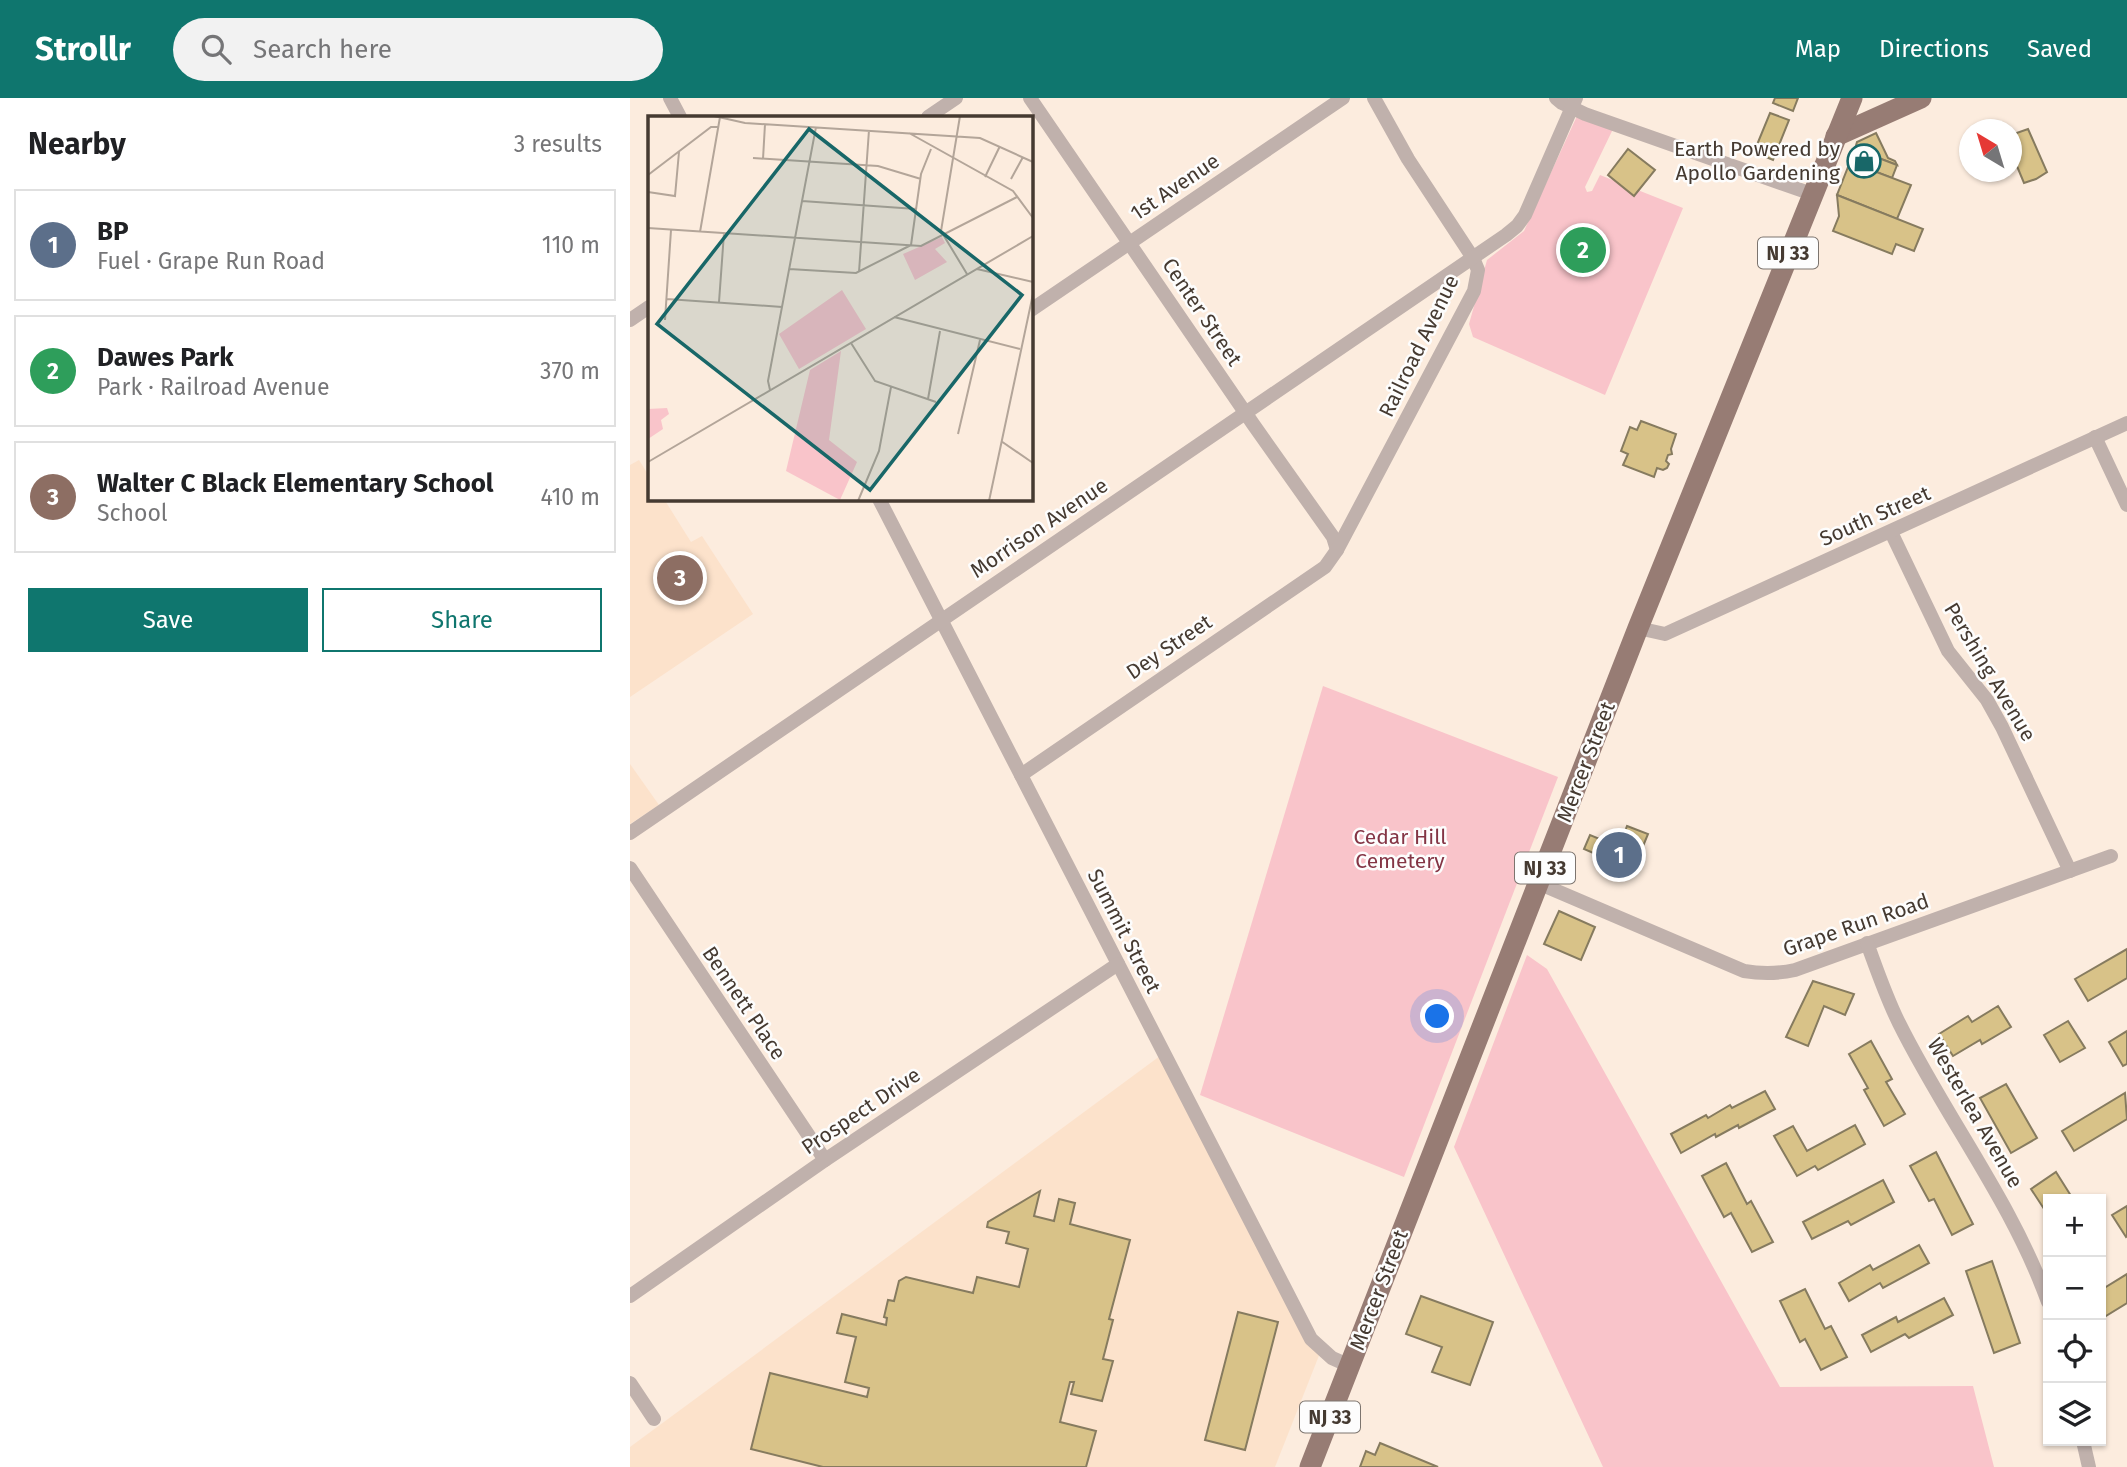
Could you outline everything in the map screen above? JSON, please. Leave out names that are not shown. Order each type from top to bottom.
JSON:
[{"type":"main road","name":"Mercer Street","points":[[1310,1467],[1638,628],[1852,98]]},
{"type":"main road","points":[[1836,136],[1922,98]]},
{"type":"street","points":[[670,98],[679,116]]},
{"type":"street","points":[[929,116],[956,98]]},
{"type":"street","name":"Center Street","points":[[1030,98],[1333,537],[1337,550]]},
{"type":"street","name":"1st Avenue","points":[[1032,309],[1343,98]]},
{"type":"street","points":[[1374,98],[1408,159],[1473,258]]},
{"type":"street","points":[[1556,98],[1812,194]]},
{"type":"street","name":"Railroad Avenue","points":[[1337,550],[1474,291],[1478,270],[1473,258],[1517,226],[1525,215],[1574,103]]},
{"type":"street","name":"Morrison Avenue","points":[[630,833],[1473,258]]},
{"type":"street","points":[[630,320],[648,308]]},
{"type":"street","name":"South Street","points":[[1638,628],[1665,634],[2127,423]]},
{"type":"street","points":[[2095,438],[2127,505]]},
{"type":"street","name":"Summit Street","points":[[880,500],[1311,1339],[1326,1354],[1350,1366]]},
{"type":"street","name":"Pershing Avenue","points":[[1891,532],[1948,651],[1987,700],[2002,727],[2070,871]]},
{"type":"street","name":"Dey Street","points":[[1021,775],[1325,567],[1337,550]]},
{"type":"street","name":"Grape Run Road","points":[[1538,883],[1744,971],[1762,974],[1795,970],[2112,856]]},
{"type":"street","name":"Bennett Place","points":[[630,868],[825,1160]]},
{"type":"street","name":"Westerlea Avenue","points":[[1867,943],[1898,1021],[2012,1218],[2034,1262],[2043,1288]]},
{"type":"street","name":"Prospect Drive","points":[[630,1296],[825,1160],[1118,964]]},
{"type":"street","points":[[630,1383],[654,1419]]},
{"type":"street","points":[[2084,1446],[2089,1467]]},
{"type":"shaded area","points":[[639,460],[648,474],[648,500],[665,500],[691,542],[702,536],[753,614],[630,697],[630,465]]},
{"type":"shaded area","points":[[630,764],[659,805],[630,824]]},
{"type":"shaded area","points":[[1164,1053],[1320,1353],[1275,1467],[630,1467],[630,1447]]},
{"type":"green space","points":[[1577,116],[1613,129],[1585,187],[1587,192],[1592,191],[1600,175],[1683,208],[1605,395],[1473,337],[1469,324],[1487,260],[1524,231]]},
{"type":"green space","name":"Cedar Hill Cemetery","points":[[1323,686],[1558,777],[1404,1177],[1200,1095]]},
{"type":"green space","points":[[1527,955],[1547,969],[1780,1387],[1973,1386],[1994,1467],[1603,1467],[1454,1147]]},
{"type":"building","points":[[1775,98],[1798,98],[1793,111],[1773,103]]},
{"type":"building","points":[[1770,113],[1789,120],[1773,160],[1754,152]]},
{"type":"building","points":[[2028,129],[2047,172],[2024,183],[2022,178],[2022,131]]},
{"type":"building","points":[[1876,133],[1888,158],[1897,165],[1855,149],[1857,142]]},
{"type":"building","points":[[1628,149],[1655,170],[1634,196],[1608,175]]},
{"type":"building","points":[[1855,149],[1897,165],[1892,178],[1850,162]]},
{"type":"building","points":[[1850,162],[1911,185],[1897,219],[1837,195]]},
{"type":"building","points":[[1837,195],[1923,229],[1914,251],[1896,244],[1892,254],[1833,231],[1839,216]]},
{"type":"building","points":[[1641,421],[1676,434],[1672,454],[1668,455],[1666,461],[1669,464],[1667,468],[1657,468],[1654,477],[1623,465],[1628,454],[1621,451],[1630,427],[1637,430]]},
{"type":"building","points":[[1627,826],[1648,834],[1632,873],[1611,865],[1612,861],[1584,849],[1590,835],[1619,847]]},
{"type":"building","points":[[1559,911],[1595,927],[1581,960],[1544,944]]},
{"type":"building","points":[[2127,949],[2127,978],[2088,1001],[2075,979]]},
{"type":"building","points":[[1813,981],[1854,994],[1845,1015],[1824,1006],[1808,1046],[1786,1037]]},
{"type":"building","points":[[1998,1006],[2011,1027],[1982,1044],[1980,1040],[1953,1056],[1939,1034],[1968,1016],[1972,1022]]},
{"type":"building","points":[[2068,1021],[2085,1048],[2060,1062],[2044,1035]]},
{"type":"building","points":[[2127,1031],[2127,1064],[2123,1066],[2109,1042]]},
{"type":"building","points":[[1871,1041],[1892,1079],[1886,1082],[1905,1114],[1884,1126],[1864,1090],[1868,1088],[1849,1054]]},
{"type":"building","points":[[2006,1084],[2037,1138],[2011,1153],[1980,1098]]},
{"type":"building","points":[[1765,1091],[1775,1109],[1739,1128],[1738,1125],[1716,1137],[1715,1134],[1681,1153],[1671,1134],[1706,1115],[1708,1118],[1730,1105],[1732,1108]]},
{"type":"building","points":[[2125,1093],[2127,1119],[2074,1151],[2062,1131]]},
{"type":"building","points":[[1855,1125],[1865,1144],[1818,1170],[1815,1166],[1797,1176],[1774,1136],[1793,1126],[1807,1151]]},
{"type":"building","points":[[1936,1152],[1973,1224],[1952,1235],[1934,1199],[1929,1201],[1910,1166]]},
{"type":"building","points":[[1726,1163],[1747,1204],[1751,1201],[1773,1242],[1752,1252],[1731,1213],[1724,1217],[1702,1176]]},
{"type":"building","points":[[2056,1172],[2070,1194],[2043,1194],[2043,1207],[2031,1189]]},
{"type":"building","points":[[1883,1180],[1894,1202],[1851,1225],[1848,1221],[1812,1239],[1803,1222]]},
{"type":"building","points":[[1040,1191],[1034,1216],[1054,1221],[1059,1199],[1075,1203],[1070,1224],[1130,1240],[1109,1319],[1113,1320],[1103,1359],[1113,1361],[1102,1401],[1071,1394],[1074,1382],[1070,1382],[1060,1422],[1096,1431],[1086,1467],[823,1467],[751,1449],[770,1373],[867,1397],[869,1388],[845,1382],[856,1337],[837,1333],[842,1314],[886,1325],[887,1318],[884,1317],[888,1300],[894,1301],[899,1281],[906,1277],[973,1293],[977,1277],[1019,1287],[1028,1249],[1006,1243],[1009,1232],[987,1227],[988,1222]]},
{"type":"building","points":[[2127,1206],[2127,1236],[2126,1237],[2112,1215]]},
{"type":"building","points":[[1919,1245],[1929,1263],[1883,1288],[1880,1283],[1849,1301],[1839,1283],[1870,1265],[1873,1270]]},
{"type":"building","points":[[1992,1261],[2020,1343],[1994,1353],[1966,1271]]},
{"type":"building","points":[[2127,1274],[2127,1303],[2106,1316],[2106,1287]]},
{"type":"building","points":[[1805,1289],[1825,1329],[1831,1326],[1847,1357],[1821,1370],[1805,1339],[1800,1342],[1780,1301]]},
{"type":"building","points":[[1421,1296],[1493,1322],[1470,1385],[1432,1372],[1442,1347],[1406,1334]]},
{"type":"building","points":[[1944,1298],[1953,1315],[1909,1338],[1905,1334],[1871,1352],[1862,1335],[1896,1317],[1898,1322]]},
{"type":"building","points":[[1238,1312],[1278,1322],[1245,1450],[1205,1440]]},
{"type":"building","points":[[1380,1443],[1438,1467],[1360,1467],[1366,1451],[1375,1455]]},
{"type":"place","name":"Earth Powered by Apollo Gardening","points":[[1864,161]]},
{"type":"place","name":"Dawes Park","points":[[1583,250]]},
{"type":"place","name":"Walter C Black Elementary School","points":[[680,578]]},
{"type":"place","name":"BP","points":[[1619,855]]}]
